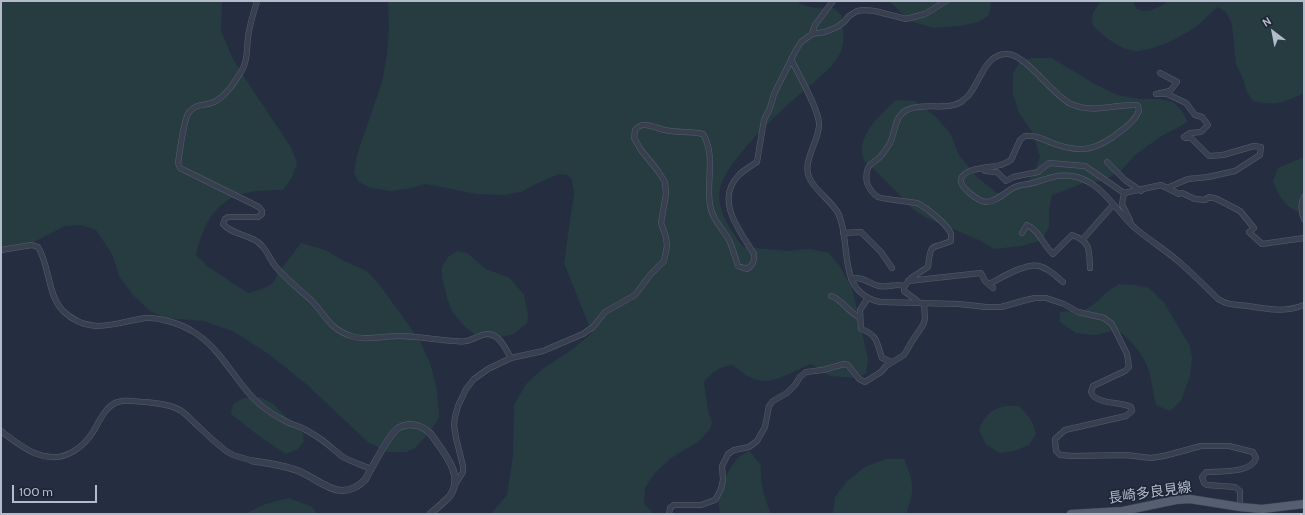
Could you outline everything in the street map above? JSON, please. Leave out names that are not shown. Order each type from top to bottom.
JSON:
[{"type":"main road","name":"長崎多良見線","points":[[1071,514],[1123,511],[1176,500],[1190,499],[1262,509],[1304,504]]},
{"type":"street","points":[[257,1],[249,31],[247,56],[242,71],[224,96],[214,102],[197,106],[188,113],[178,163],[180,168],[259,207],[262,214],[258,217],[228,217],[225,219],[223,224],[226,228],[245,235],[263,246],[275,266],[313,302],[324,318],[340,332],[359,338],[399,336],[466,341],[484,334],[489,334],[497,337],[511,358]]},
{"type":"street","points":[[812,34],[815,26],[833,1]]},
{"type":"street","points":[[430,514],[448,497],[463,472],[454,425],[458,406],[466,389],[474,379],[488,369],[511,358],[543,351],[582,334],[593,327],[605,312],[635,295],[650,275],[664,261],[667,246],[666,237],[661,223],[666,194],[665,182],[634,138],[635,130],[642,125],[652,126],[662,130],[703,134],[709,147],[710,204],[713,215],[717,224],[730,241],[738,266],[748,269],[752,266],[755,259],[754,254],[732,218],[728,203],[730,191],[733,182],[739,174],[757,162],[764,120],[774,94],[801,42],[812,34],[825,32],[837,27],[857,11],[875,11],[906,19],[925,14],[946,1]]},
{"type":"street","points":[[669,514],[670,508],[674,505],[701,505],[715,500],[721,489],[723,480],[722,466],[728,454],[734,450],[749,447],[757,441],[765,427],[769,406],[773,401],[787,393],[796,385],[800,377],[806,372],[823,370],[844,364],[848,365],[859,379],[864,382],[881,372],[886,366],[904,355],[908,350],[923,326],[925,319],[922,303],[904,291],[904,286],[908,280],[928,267],[929,252],[931,249],[935,246],[951,241],[951,235],[946,227],[923,206],[917,203],[877,196],[872,192],[866,176],[868,168],[879,158],[889,145],[900,114],[908,109],[959,103],[968,96],[987,66],[993,59],[1000,55],[1008,53],[1019,58],[1070,104],[1092,109],[1125,105],[1138,106],[1139,111],[1136,118],[1124,129],[1101,145],[1095,147],[1080,150],[1071,149],[1039,137],[1025,136],[1020,140],[1011,160],[999,166],[983,168],[964,174],[961,179],[962,184],[968,191],[979,200],[986,202],[994,200],[1017,186],[1033,183],[1052,176],[1067,175],[1088,181],[1097,187],[1133,226],[1179,262],[1225,304],[1274,311],[1294,309],[1304,305]]},
{"type":"street","points":[[791,59],[818,114],[819,125],[808,164],[808,176],[816,188],[830,201],[839,215],[851,279],[859,292],[868,298],[880,302],[959,304],[986,307],[1001,307],[1035,298],[1046,298],[1064,304],[1078,312],[1104,318],[1112,324],[1127,354],[1129,367],[1125,371],[1105,379],[1093,386],[1091,392],[1093,396],[1099,400],[1125,404],[1131,407],[1132,411],[1126,416],[1065,430],[1055,439],[1054,446],[1056,451],[1060,455],[1072,456],[1126,455],[1151,458],[1201,446],[1229,446],[1253,452],[1256,458],[1255,462],[1250,467],[1244,469],[1206,472],[1202,477],[1204,483],[1207,485],[1235,487],[1240,491],[1240,507]]},
{"type":"street","points":[[1160,73],[1176,82],[1170,91],[1156,94],[1167,94],[1186,103],[1195,115],[1202,117],[1208,125],[1201,132],[1190,133],[1184,137],[1191,138],[1209,156],[1224,155],[1254,146],[1261,147],[1260,156],[1235,172],[1188,179],[1167,188]]},
{"type":"street","points":[[983,168],[984,172],[997,172],[1006,181],[1038,172],[1049,162],[1085,166],[1124,193],[1141,191],[1161,185],[1179,194],[1182,193],[1195,199],[1205,200],[1209,197],[1217,199],[1240,211],[1254,228],[1249,232],[1262,244],[1304,238]]},
{"type":"street","points":[[1107,162],[1125,180],[1141,191]]},
{"type":"street","points":[[1124,193],[1122,204],[1133,226]]},
{"type":"street","points":[[1304,198],[1301,211],[1304,219]]},
{"type":"street","points":[[1083,239],[1113,205]]},
{"type":"street","points":[[1022,233],[1027,224],[1034,228],[1047,248],[1053,254],[1072,235],[1083,239],[1089,250],[1090,268]]},
{"type":"street","points":[[843,233],[861,232],[881,252],[892,268]]},
{"type":"street","points":[[1,250],[32,245],[38,247],[43,254],[55,298],[63,310],[81,323],[93,326],[115,325],[147,318],[161,319],[192,330],[207,342],[249,394],[269,413],[301,427],[320,439],[343,457],[371,469]]},
{"type":"street","points":[[908,280],[981,273],[985,282],[991,286],[1025,268],[1038,266],[1049,270],[1063,282]]},
{"type":"street","points":[[851,279],[863,279],[878,286],[900,284],[904,286]]},
{"type":"street","points":[[831,296],[837,298],[852,314],[859,317]]},
{"type":"street","points":[[868,298],[860,310],[859,317],[861,329],[870,332],[877,342],[882,358],[892,362]]},
{"type":"street","points":[[1,431],[38,455],[47,458],[58,457],[69,454],[83,445],[92,434],[108,408],[117,402],[128,401],[154,403],[179,410],[226,451],[253,460],[295,470],[328,488],[348,491],[358,486],[365,480],[396,430],[408,425],[416,425],[426,429],[431,434],[453,468],[455,477],[454,486]]},
{"type":"green space","points":[[1,1],[222,1],[221,31],[233,59],[291,147],[297,163],[292,177],[283,190],[259,191],[235,196],[218,208],[206,224],[196,255],[207,266],[248,293],[272,284],[301,243],[325,250],[344,261],[367,271],[382,288],[420,341],[430,363],[437,389],[439,417],[430,432],[415,448],[406,452],[388,452],[369,443],[306,384],[270,355],[233,331],[203,321],[165,318],[150,311],[134,296],[120,278],[112,254],[96,230],[82,225],[65,226],[30,244],[1,251]]},
{"type":"green space","points":[[388,1],[796,1],[805,6],[815,8],[834,8],[841,15],[843,40],[840,54],[822,76],[770,121],[744,150],[724,177],[719,197],[722,213],[743,247],[788,251],[810,249],[829,253],[839,265],[852,288],[868,359],[866,373],[859,378],[830,376],[811,364],[780,378],[763,381],[754,379],[744,374],[733,365],[716,370],[704,382],[708,411],[712,422],[710,429],[698,442],[671,458],[654,474],[645,488],[644,504],[654,514],[491,514],[507,495],[513,456],[514,405],[526,384],[545,367],[573,349],[592,333],[564,263],[574,193],[572,180],[568,175],[559,174],[521,192],[504,195],[477,194],[426,184],[391,191],[371,188],[359,182],[354,173],[357,155],[382,82],[387,55],[389,27]]},
{"type":"green space","points":[[889,1],[990,1],[991,6],[988,16],[978,22],[959,26],[934,28],[910,21]]},
{"type":"green space","points":[[1101,1],[1136,1],[1134,4],[1137,9],[1149,11],[1168,1],[1304,1],[1304,93],[1279,103],[1253,101],[1247,92],[1236,64],[1232,24],[1226,12],[1218,7],[1197,26],[1169,42],[1146,50],[1132,51],[1113,42],[1092,24],[1093,13]]},
{"type":"green space","points":[[1032,58],[1052,58],[1093,83],[1117,95],[1140,99],[1159,99],[1173,102],[1182,111],[1188,122],[1160,137],[1135,155],[1122,170],[1105,180],[1084,183],[1052,195],[1049,211],[1049,227],[1042,240],[1022,246],[994,249],[981,241],[925,217],[914,210],[877,172],[864,161],[862,146],[864,139],[867,132],[876,120],[896,100],[915,101],[935,116],[950,133],[959,155],[977,177],[997,193],[1012,192],[1033,176],[1040,157],[1033,133],[1019,113],[1013,94],[1013,74],[1020,61]]},
{"type":"green space","points":[[1304,157],[1304,214],[1292,209],[1284,202],[1273,181],[1278,168]]},
{"type":"green space","points":[[457,251],[467,253],[486,269],[510,278],[524,295],[528,314],[527,323],[514,334],[493,339],[478,337],[462,324],[452,311],[442,277],[442,267],[448,257]]},
{"type":"green space","points":[[1119,284],[1149,288],[1164,303],[1190,346],[1192,358],[1190,376],[1181,401],[1170,411],[1156,405],[1147,365],[1136,348],[1127,338],[1117,330],[1095,335],[1076,333],[1060,322],[1060,312],[1085,310]]},
{"type":"green space","points":[[260,397],[272,403],[303,433],[304,441],[298,449],[286,454],[259,436],[231,414],[233,404],[243,398]]},
{"type":"green space","points":[[1005,406],[1019,406],[1030,418],[1036,434],[1029,445],[1014,451],[999,453],[986,444],[979,430],[983,420],[992,411]]},
{"type":"green space","points":[[749,451],[761,465],[763,490],[771,514],[720,514],[718,498],[722,484],[731,467],[739,457]]},
{"type":"green space","points":[[886,459],[904,459],[910,474],[912,493],[906,514],[833,514],[835,497],[847,481],[865,467]]},
{"type":"green space","points":[[289,498],[312,507],[317,514],[244,514],[266,504]]}]
